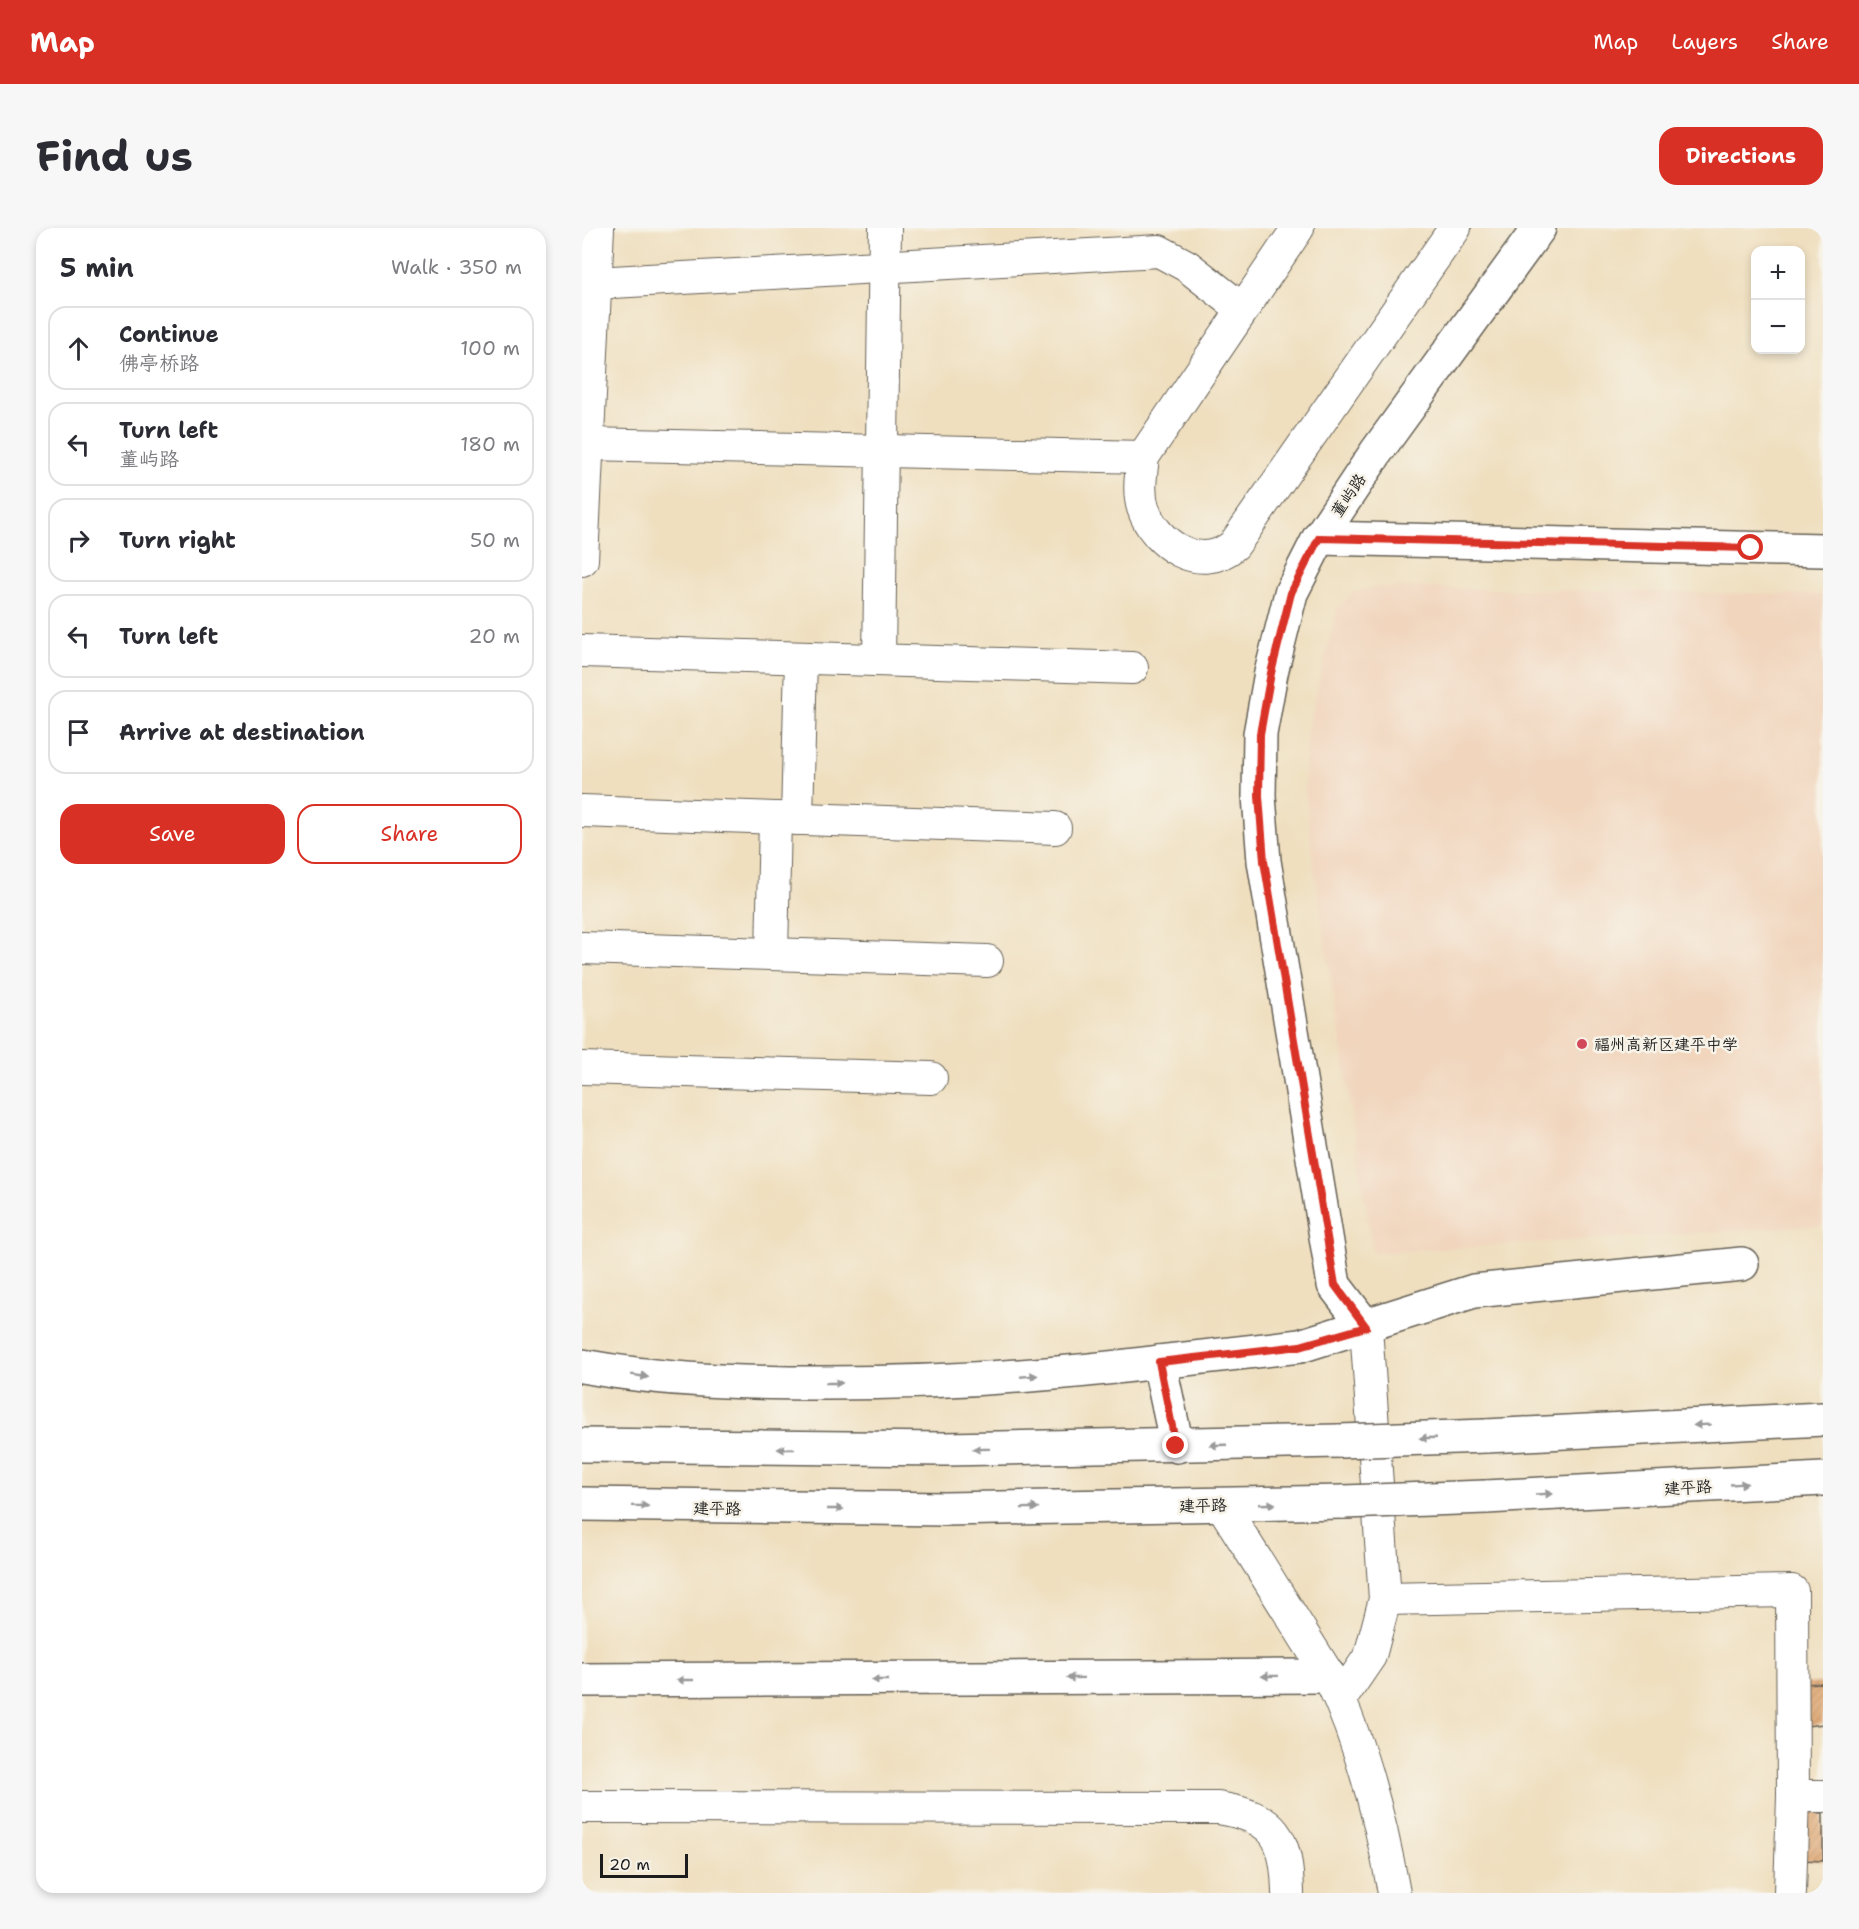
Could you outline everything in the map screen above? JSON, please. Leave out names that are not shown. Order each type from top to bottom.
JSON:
[{"type":"main road","name":"董屿路","points":[[1366,1327],[1335,1285],[1264,861],[1259,796],[1260,734],[1271,673],[1291,593],[1319,538],[1377,451],[1539,228]]},
{"type":"main road","points":[[1319,538],[1823,550]]},
{"type":"main road","points":[[582,1366],[652,1378],[703,1382],[891,1383],[994,1379],[1300,1346],[1474,1291],[1742,1264]]},
{"type":"main road","points":[[1159,1362],[1176,1446]]},
{"type":"main road","points":[[582,1445],[922,1449],[1176,1446],[1486,1436],[1823,1419]]},
{"type":"main road","name":"建平路","points":[[582,1504],[933,1509],[1222,1505],[1486,1497],[1823,1479]]},
{"type":"main road","points":[[582,1680],[1335,1688]]},
{"type":"street","points":[[582,560],[598,228]]},
{"type":"street","points":[[879,660],[885,228]]},
{"type":"street","points":[[1298,228],[1143,458],[1140,481],[1142,506],[1150,525],[1164,542],[1182,553],[1214,556],[1224,553],[1234,544],[1455,228]]},
{"type":"street","points":[[595,282],[1159,251],[1187,266],[1242,309]]},
{"type":"street","points":[[587,444],[1143,458]]},
{"type":"street","points":[[582,651],[1131,668]]},
{"type":"street","points":[[772,954],[801,658]]},
{"type":"street","points":[[582,811],[1055,828]]},
{"type":"street","points":[[582,948],[987,961]]},
{"type":"street","points":[[582,1068],[931,1078]]},
{"type":"street","points":[[1335,1688],[1370,1656],[1384,1599],[1366,1327]]},
{"type":"street","points":[[1222,1505],[1335,1688],[1373,1799],[1394,1893]]},
{"type":"street","points":[[1384,1599],[1792,1591],[1808,1796],[1790,1893]]},
{"type":"street","points":[[582,1807],[1218,1808],[1259,1819],[1277,1834],[1285,1854],[1288,1893]]},
{"type":"shaded area","name":"福州高新区建平中学","points":[[1376,587],[1823,595],[1823,1225],[1373,1253],[1313,862],[1305,788],[1307,729],[1337,609],[1354,592]]},
{"type":"building","points":[[1823,1683],[1823,1724],[1807,1726],[1804,1684]]},
{"type":"building","points":[[1803,1812],[1823,1813],[1823,1861],[1802,1860]]},
{"type":"place","name":"福州高新区建平中学","points":[[1582,1044]]},
{"type":"route","points":[[1176,1446],[1159,1362],[1300,1346],[1366,1327],[1335,1285],[1264,861],[1259,796],[1260,734],[1271,673],[1291,593],[1319,538],[1751,548]]}]
